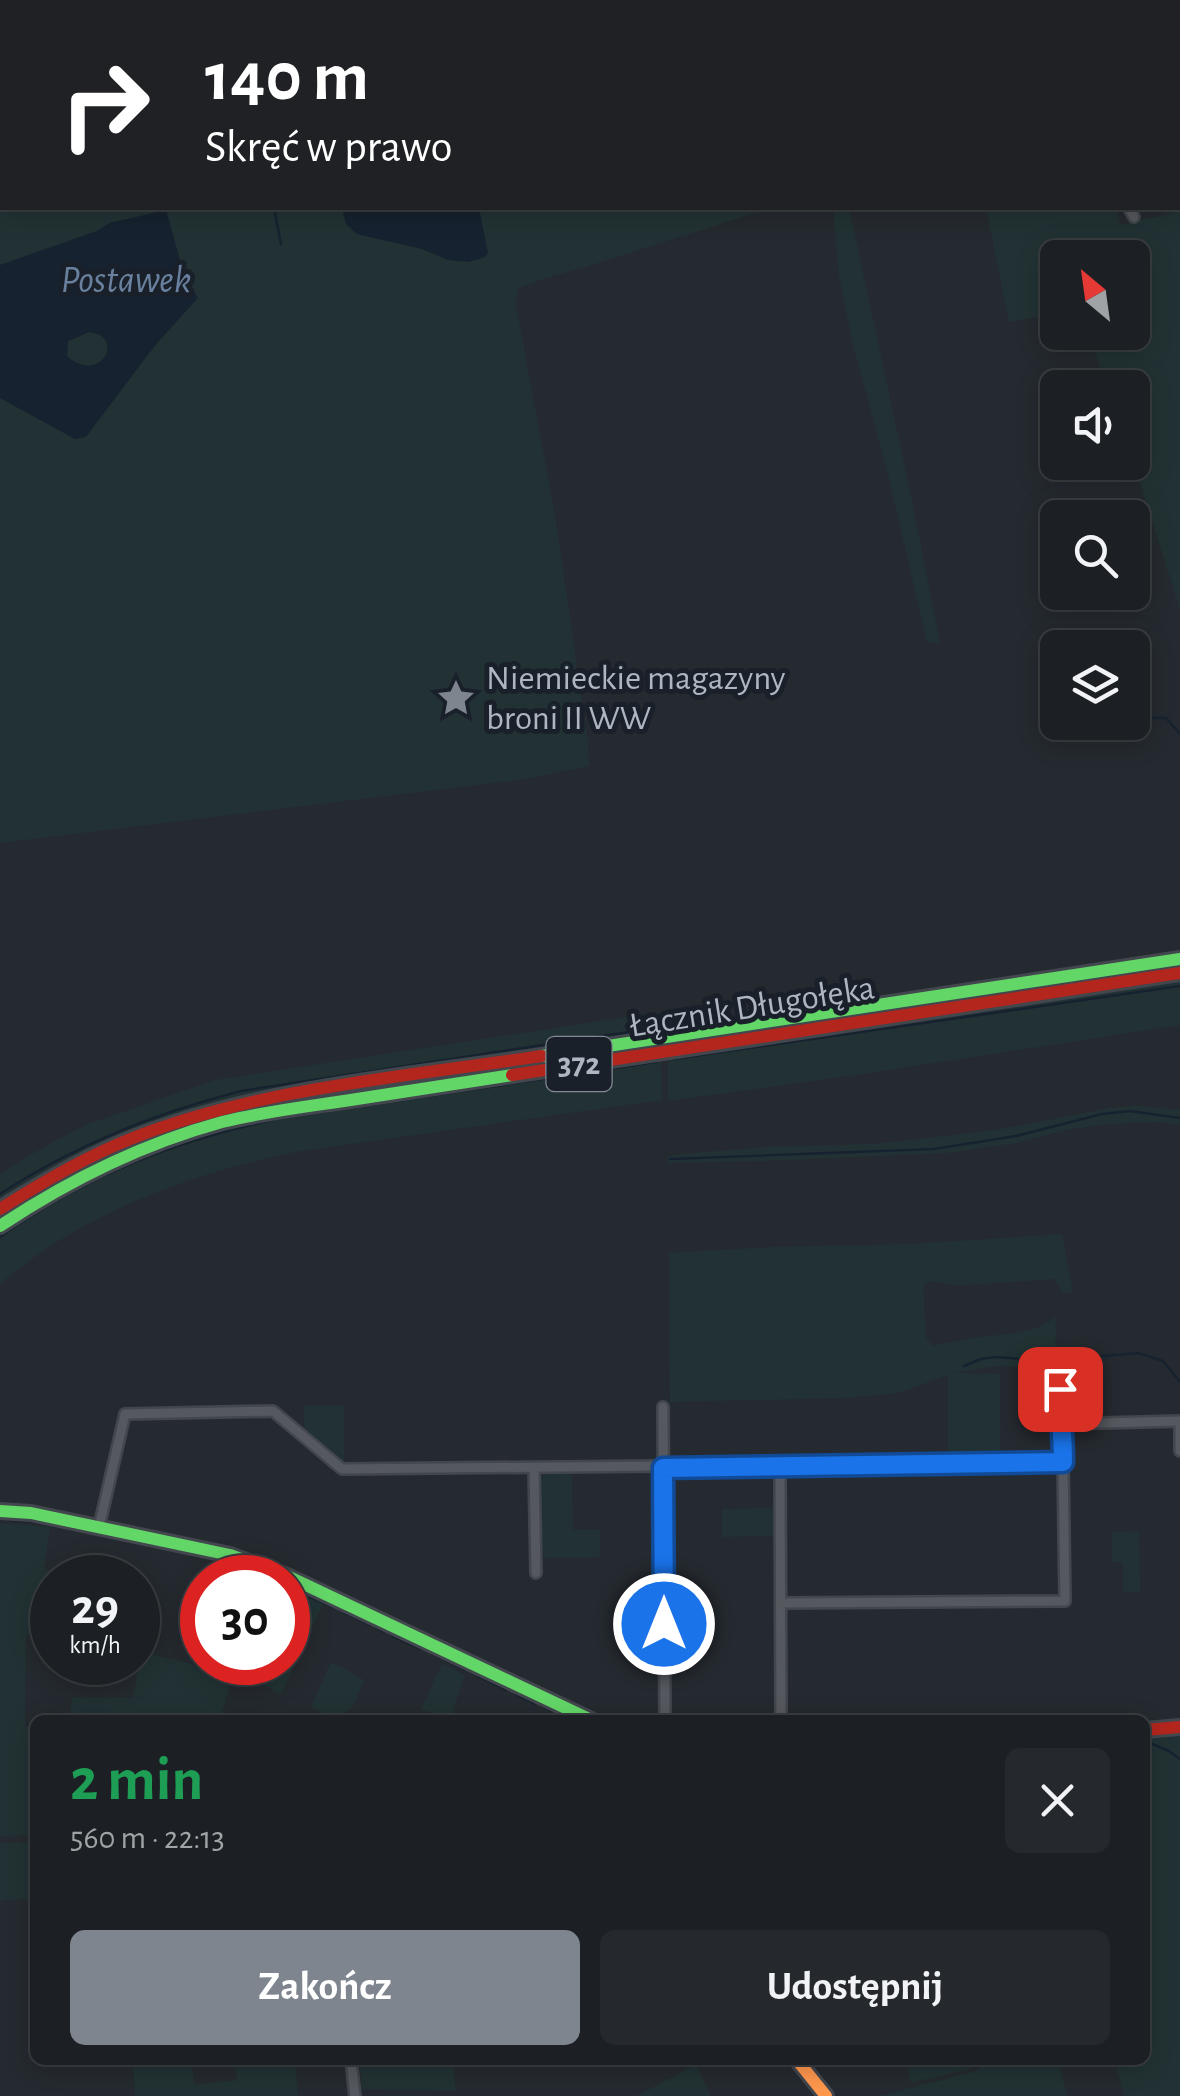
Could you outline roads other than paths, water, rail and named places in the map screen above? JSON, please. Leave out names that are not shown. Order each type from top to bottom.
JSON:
[{"type":"main road","name":"Łącznik Długołęka","points":[[0,1209],[59,1172],[110,1147],[172,1123],[244,1103],[1180,959]]},
{"type":"main road","name":"Łącznik Długołęka","points":[[0,1226],[62,1186],[131,1153],[196,1129],[257,1114],[1180,973]]},
{"type":"main road","points":[[0,1512],[31,1513],[230,1555],[580,1715]]},
{"type":"main road","points":[[1150,1730],[1180,1727]]},
{"type":"main road","points":[[801,2065],[826,2096]]},
{"type":"street","points":[[781,1603],[1066,1601],[1060,1389]]},
{"type":"street","points":[[663,1407],[665,1715]]},
{"type":"street","points":[[99,1527],[125,1414],[273,1411],[342,1469],[1063,1462]]},
{"type":"street","points":[[1063,1424],[1180,1422],[1180,1451]]},
{"type":"street","points":[[780,1465],[781,1715]]},
{"type":"street","points":[[534,1469],[536,1573]]},
{"type":"street","points":[[352,2065],[355,2096]]},
{"type":"water","name":"Postawek","points":[[166,210],[183,271],[198,298],[156,344],[86,437],[75,439],[0,398],[0,265],[110,223]],"holes":[[[89,332],[100,335],[107,349],[98,363],[79,364],[67,356],[68,341]]]},
{"type":"water","points":[[342,210],[479,210],[488,253],[468,262],[448,260],[422,249],[357,234],[346,224]]},
{"type":"waterway","points":[[274,210],[281,244]]},
{"type":"waterway","points":[[1150,718],[1166,718],[1180,734]]},
{"type":"waterway","points":[[674,1059],[1180,986]]},
{"type":"waterway","points":[[0,1194],[117,1132],[241,1091],[655,1028]]},
{"type":"waterway","points":[[0,1237],[67,1195],[135,1162],[244,1127],[656,1062]]},
{"type":"waterway","points":[[670,1159],[934,1149],[1016,1136],[1102,1114],[1130,1111],[1180,1118]]},
{"type":"waterway","points":[[964,1366],[996,1357],[1044,1361],[1138,1353],[1163,1361],[1180,1382]]},
{"type":"waterway","points":[[10,1520],[95,1534]]},
{"type":"waterway","points":[[102,1535],[199,1554]]},
{"type":"waterway","points":[[310,1596],[333,1607]]},
{"type":"waterway","points":[[343,1612],[370,1625]]},
{"type":"waterway","points":[[376,1628],[384,1632]]},
{"type":"waterway","points":[[392,1636],[421,1649]]},
{"type":"waterway","points":[[432,1654],[465,1670]]},
{"type":"waterway","points":[[478,1676],[506,1690]]},
{"type":"waterway","points":[[515,1694],[535,1704]]},
{"type":"waterway","points":[[544,1707],[551,1711]]},
{"type":"waterway","points":[[1150,1723],[1175,1721]]},
{"type":"waterway","points":[[1150,1743],[1180,1759]]},
{"type":"place","name":"Niemieckie magazyny broni II WW","points":[[456,698]]}]
